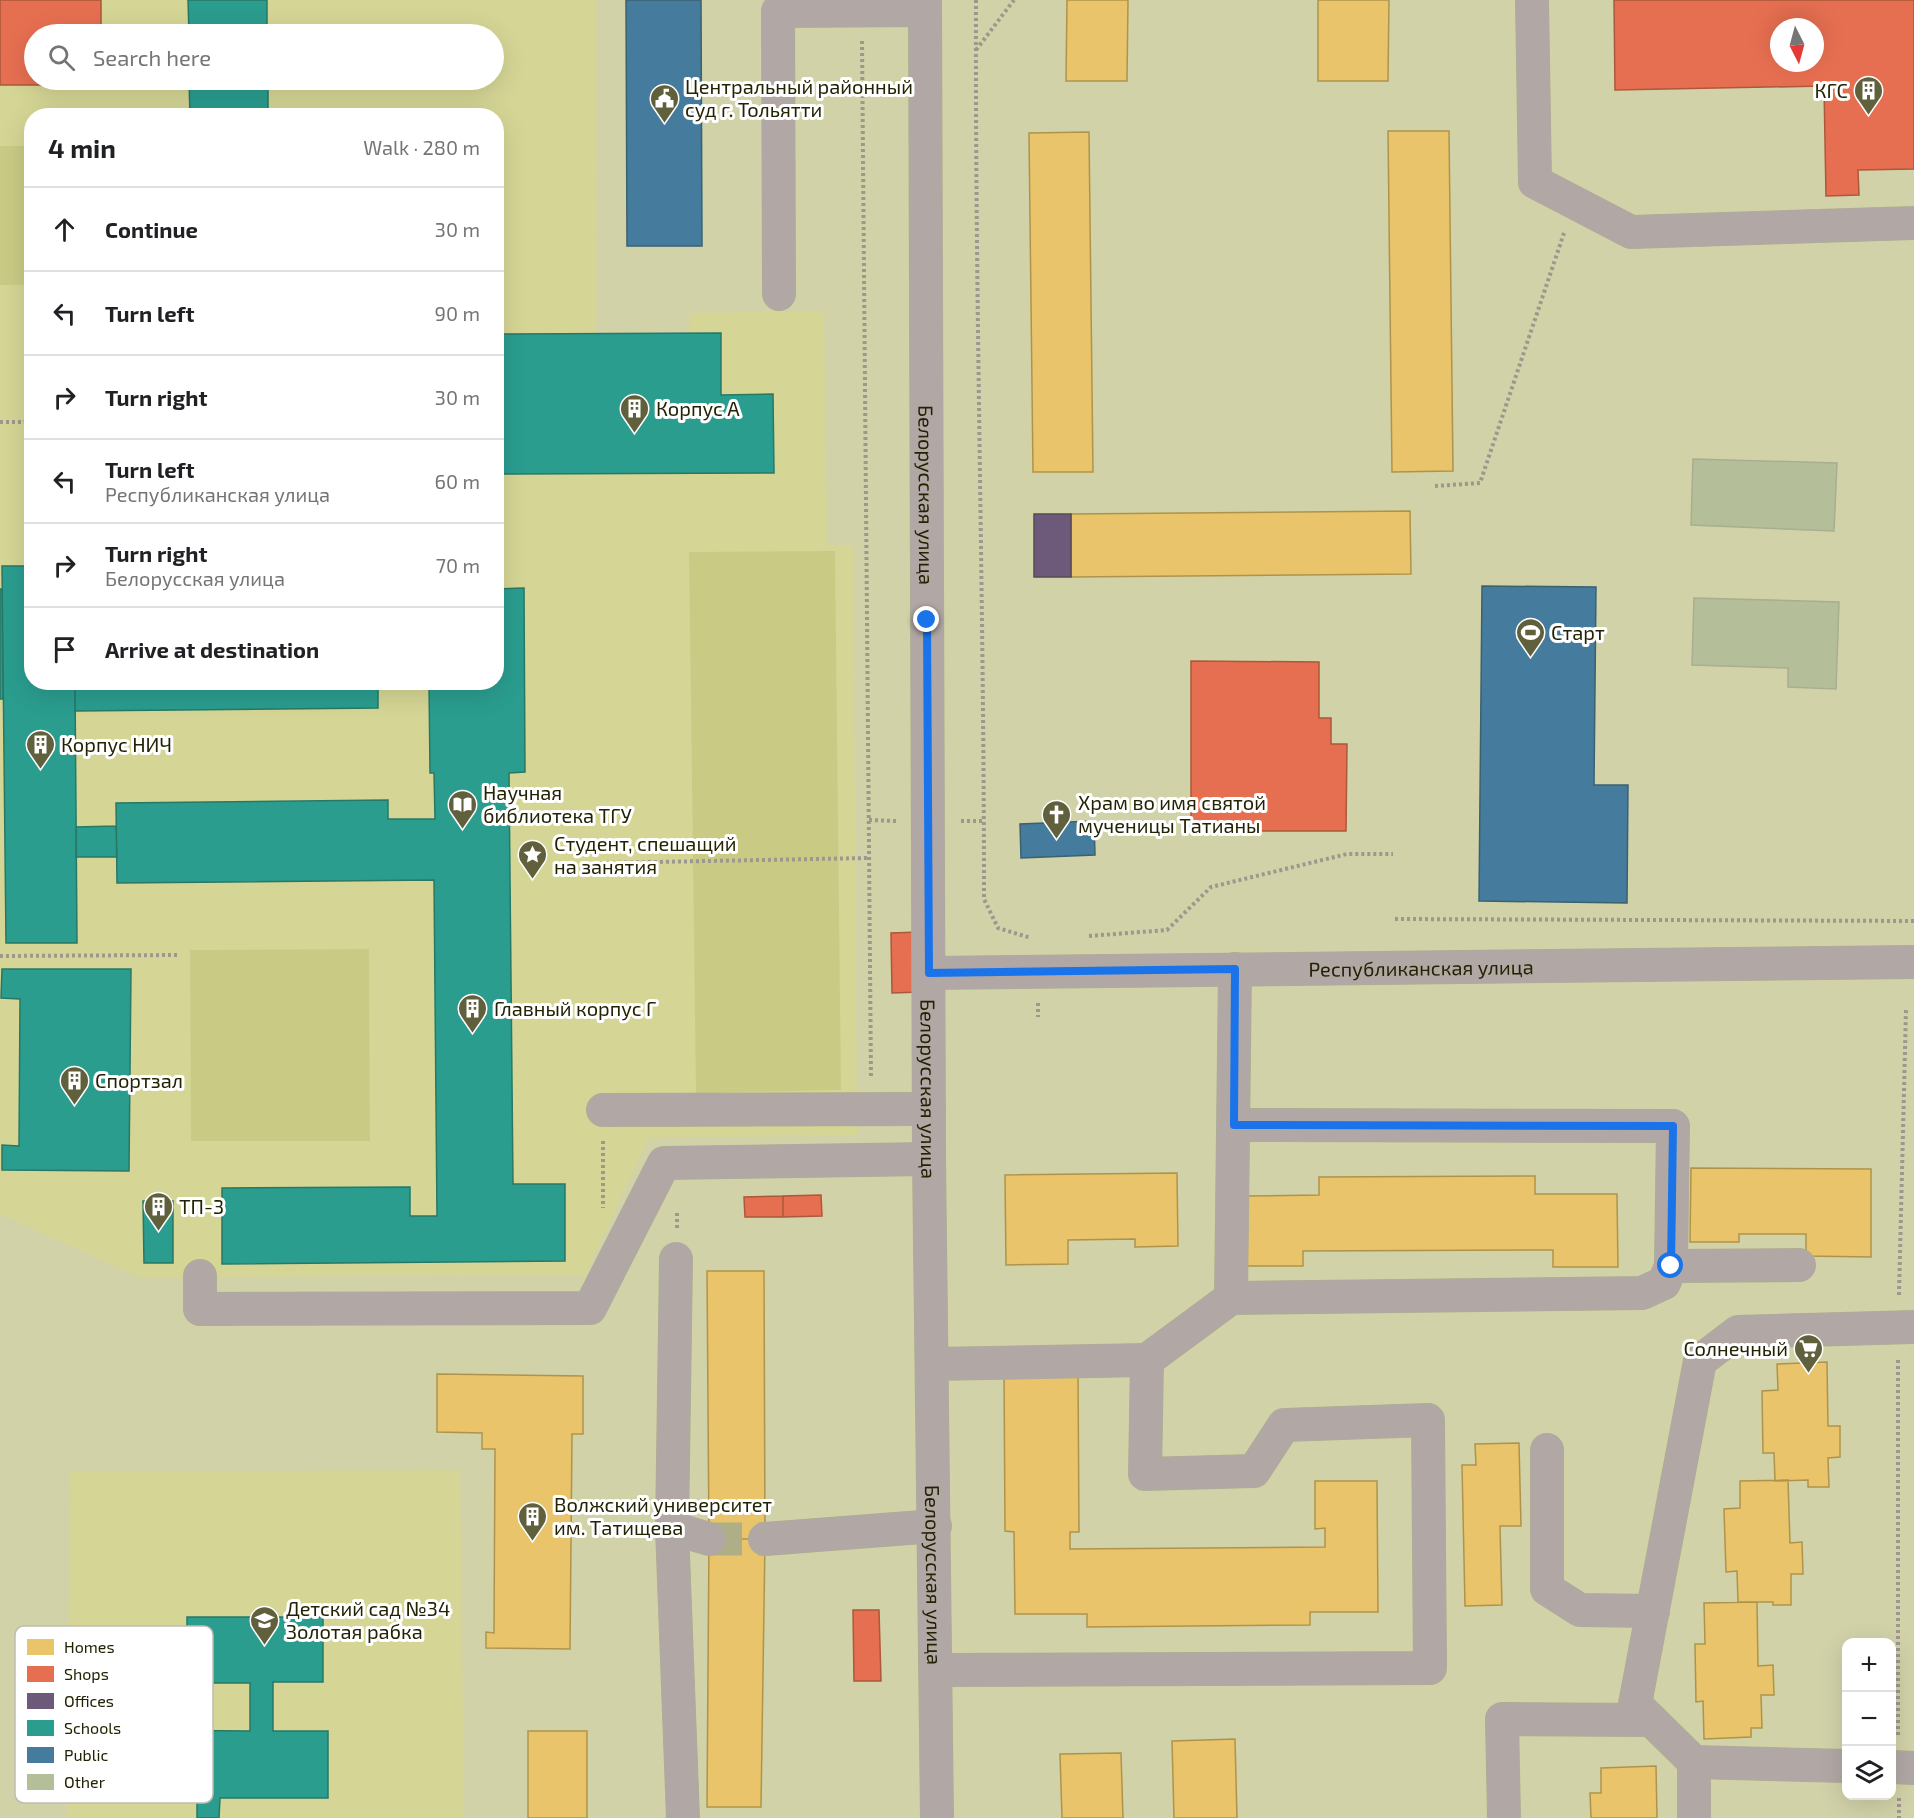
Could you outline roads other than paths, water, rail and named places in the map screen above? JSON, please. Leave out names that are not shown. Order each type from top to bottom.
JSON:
[{"type":"street","points":[[1532,0],[1535,182],[1631,232],[1914,223]]},
{"type":"street","points":[[779,294],[778,11],[861,10],[925,5]]},
{"type":"street","name":"Белорусская улица","points":[[925,5],[929,1159],[937,1818]]},
{"type":"street","name":"Республиканская улица","points":[[929,973],[1914,962]]},
{"type":"street","points":[[1231,1298],[1235,969]]},
{"type":"street","points":[[603,1110],[929,1109]]},
{"type":"street","points":[[932,1364],[1147,1360],[1231,1298],[1642,1293],[1664,1283],[1671,1266],[1673,1126],[1234,1125]]},
{"type":"street","points":[[200,1276],[200,1309],[590,1308],[664,1162],[929,1159]]},
{"type":"street","points":[[676,1259],[672,1528],[683,1818]]},
{"type":"street","points":[[1671,1266],[1799,1265]]},
{"type":"street","points":[[1842,1766],[1694,1762],[1635,1704],[1700,1361],[1738,1332],[1906,1327]]},
{"type":"street","points":[[936,1670],[1430,1668],[1428,1420],[1284,1425],[1254,1471],[1144,1474],[1147,1360]]},
{"type":"street","points":[[1547,1450],[1547,1589],[1580,1610],[1653,1611]]},
{"type":"street","points":[[765,1539],[934,1526]]},
{"type":"street","points":[[672,1528],[709,1539]]},
{"type":"street","points":[[1504,1818],[1502,1719],[1650,1720]]},
{"type":"street","points":[[1694,1762],[1694,1818]]},
{"type":"tunnel","points":[[709,1539],[765,1539]]},
{"type":"place","name":"КГС","points":[[1869,116]]},
{"type":"place","name":"Центральный районный суд г. Тольятти","points":[[664,124]]},
{"type":"place","name":"Корпус А","points":[[635,434]]},
{"type":"place","name":"Старт","points":[[1530,658]]},
{"type":"place","name":"Корпус НИЧ","points":[[40,770]]},
{"type":"place","name":"Научная библиотека ТГУ","points":[[462,830]]},
{"type":"place","name":"Храм во имя святой мученицы Татианы","points":[[1057,840]]},
{"type":"place","name":"Студент, спешащий на занятия","points":[[533,880]]},
{"type":"place","name":"Главный корпус Г","points":[[473,1034]]},
{"type":"place","name":"Спортзал","points":[[74,1106]]},
{"type":"place","name":"ТП-3","points":[[158,1232]]},
{"type":"place","name":"Солнечный","points":[[1809,1374]]},
{"type":"place","name":"Волжский университет им. Татищева","points":[[533,1542]]},
{"type":"place","name":"Детский сад №34 Золотая рабка","points":[[265,1646]]}]
